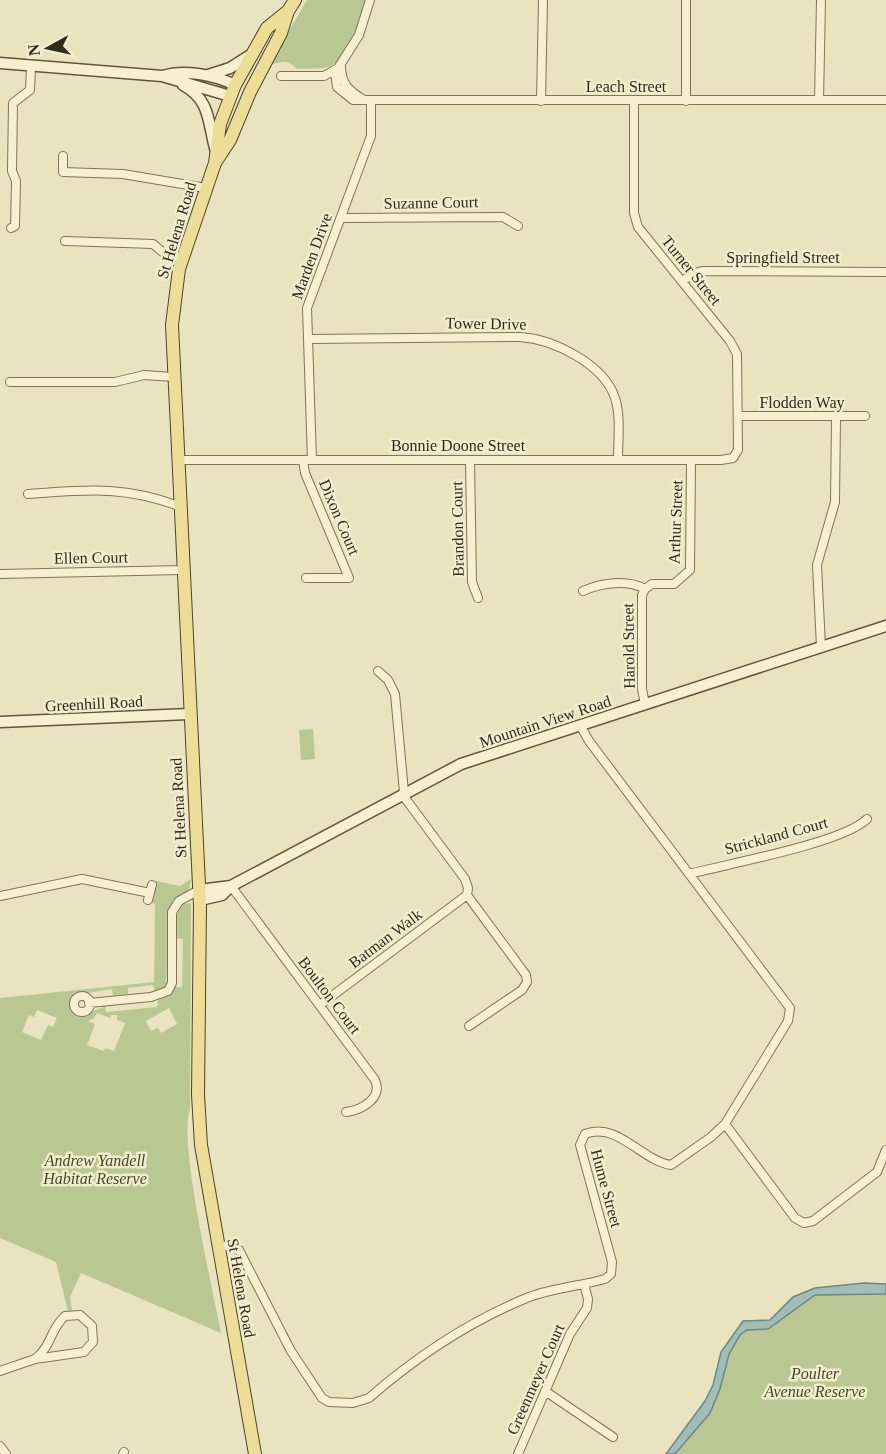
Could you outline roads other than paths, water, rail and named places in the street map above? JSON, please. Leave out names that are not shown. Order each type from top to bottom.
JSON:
[{"type":"main road","points":[[288,11],[295,0]]},
{"type":"main road","name":"St Helena Road","points":[[215,163],[215,148],[220,124],[233,91],[271,23],[288,11]]},
{"type":"main road","name":"St Helena Road","points":[[255,1454],[204,1169],[199,1117],[196,896],[173,377],[173,303],[182,258],[215,163],[230,140],[248,98],[281,33],[288,11]]},
{"type":"main road","points":[[233,91],[248,98]]},
{"type":"street","points":[[281,76],[324,76],[341,66],[359,35],[370,0]]},
{"type":"street","points":[[541,101],[543,0]]},
{"type":"street","points":[[686,0],[686,101]]},
{"type":"street","points":[[819,100],[821,0]]},
{"type":"street","points":[[205,76],[230,68],[252,54]]},
{"type":"street","points":[[0,63],[162,76],[178,82],[194,91],[206,106],[215,148]]},
{"type":"street","points":[[341,66],[344,89],[369,102]]},
{"type":"street","points":[[11,228],[15,226],[16,181],[12,171],[12,113],[15,100],[30,90],[31,67]]},
{"type":"street","points":[[162,76],[175,73],[205,76],[233,91]]},
{"type":"street","points":[[178,82],[233,91]]},
{"type":"street","name":"Leach Street","points":[[369,102],[886,100]]},
{"type":"street","name":"Turner Street","points":[[634,101],[635,220],[642,234],[736,350],[737,454]]},
{"type":"street","name":"Marden Drive","points":[[308,460],[308,303],[371,136],[369,102]]},
{"type":"street","points":[[63,156],[63,172],[123,174],[206,188]]},
{"type":"street","name":"Suzanne Court","points":[[341,218],[503,217],[518,226]]},
{"type":"street","points":[[65,241],[153,244],[165,254],[182,258]]},
{"type":"street","name":"Springfield Street","points":[[682,281],[702,271],[886,272]]},
{"type":"street","name":"Tower Drive","points":[[308,339],[520,337],[538,340],[575,354],[590,364],[615,396],[618,459]]},
{"type":"street","points":[[10,382],[115,382],[144,375],[173,377]]},
{"type":"street","name":"Flodden Way","points":[[738,416],[865,417]]},
{"type":"street","points":[[821,646],[817,565],[835,502],[836,417]]},
{"type":"street","name":"Bonnie Doone Street","points":[[177,460],[728,460],[737,454]]},
{"type":"street","name":"Dixon Court","points":[[306,578],[349,578],[305,473],[308,460]]},
{"type":"street","name":"Brandon Court","points":[[470,460],[472,582],[478,598]]},
{"type":"street","name":"Arthur Street","points":[[583,591],[599,584],[637,584],[645,589],[652,584],[674,584],[684,578],[690,570],[691,460]]},
{"type":"street","points":[[28,494],[103,489],[135,494],[179,506]]},
{"type":"street","name":"Ellen Court","points":[[0,574],[182,570]]},
{"type":"street","name":"Harold Street","points":[[645,589],[642,595],[642,689],[645,704]]},
{"type":"street","name":"Mountain View Road","points":[[196,896],[231,886],[461,764],[886,626]]},
{"type":"street","points":[[378,671],[388,680],[395,694],[403,793],[465,879],[468,888],[467,895],[527,978],[522,990],[469,1026]]},
{"type":"street","name":"Greenhill Road","points":[[0,722],[189,714]]},
{"type":"street","name":"Hume Street","points":[[218,1245],[239,1250],[298,1363],[322,1398],[333,1403],[366,1400],[424,1352],[521,1301],[608,1277],[612,1267],[582,1151],[582,1136],[591,1132],[608,1134],[672,1165],[725,1124],[788,1022],[791,1011],[589,741],[580,725]]},
{"type":"street","name":"Strickland Court","points":[[689,874],[798,847],[851,830],[867,819]]},
{"type":"street","points":[[0,896],[82,879],[150,893]]},
{"type":"street","name":"Boulton Court","points":[[231,886],[377,1085],[374,1098],[361,1108],[346,1112]]},
{"type":"street","name":"Batman Walk","points":[[320,1005],[467,895]]},
{"type":"street","points":[[90,1003],[151,997],[168,991],[172,983],[172,912],[179,901],[196,896]]},
{"type":"street","points":[[725,1124],[795,1218],[801,1222],[813,1221],[877,1173],[884,1163],[886,1150]]},
{"type":"street","name":"Greenmeyer Court","points":[[518,1454],[570,1334],[586,1308],[588,1299],[584,1284]]},
{"type":"street","points":[[1,1370],[35,1359],[84,1352],[93,1342],[93,1326],[80,1315],[65,1316],[58,1323],[46,1351],[35,1359]]},
{"type":"street","points":[[545,1391],[613,1437]]},
{"type":"street","points":[[0,1446],[6,1454]]},
{"type":"water","points":[[864,1283],[886,1284],[886,1294],[815,1295],[768,1329],[747,1330],[740,1335],[729,1354],[720,1389],[710,1413],[675,1454],[666,1454],[705,1401],[713,1385],[721,1352],[743,1321],[770,1320],[793,1297],[815,1288]]},
{"type":"park label","name":"Andrew Yandell Habitat Reserve","points":[[95,1169]]},
{"type":"park label","name":"Poulter Avenue Reserve","points":[[815,1382]]}]
